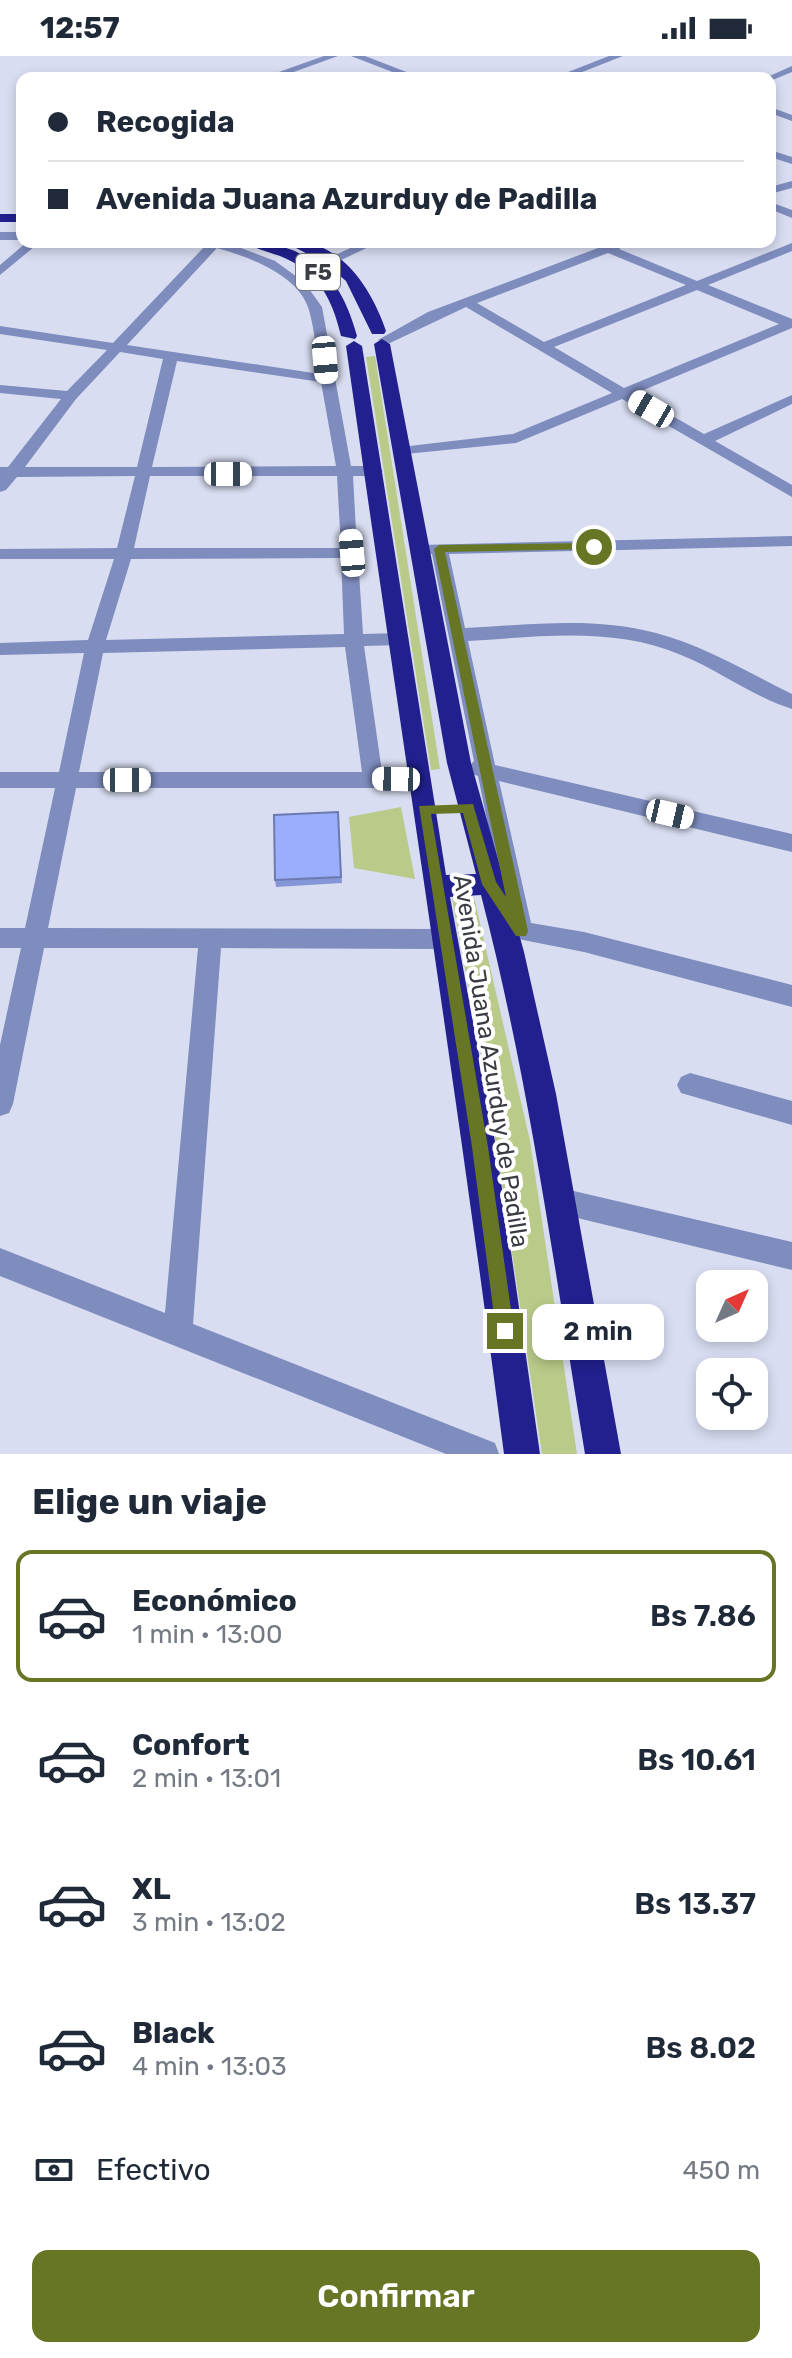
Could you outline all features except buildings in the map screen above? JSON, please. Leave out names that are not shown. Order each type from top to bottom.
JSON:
[{"type":"highway","name":"Avenida Juana Azurduy de Padilla","points":[[271,248],[326,278],[370,336],[375,471],[443,939],[480,1147],[522,1454]]},
{"type":"highway","name":"Avenida Juana Azurduy de Padilla","points":[[307,248],[331,260],[359,283],[370,336],[428,549],[459,763],[468,807],[510,952],[561,1201],[603,1454]]},
{"type":"highway","points":[[423,809],[468,807]]},
{"type":"highway","points":[[435,887],[490,884]]},
{"type":"street","points":[[285,72],[333,56]]},
{"type":"street","points":[[356,56],[395,72]]},
{"type":"street","points":[[574,72],[618,56]]},
{"type":"street","points":[[787,71],[792,79]]},
{"type":"street","points":[[543,347],[792,247]]},
{"type":"street","points":[[0,271],[27,248]]},
{"type":"street","points":[[0,487],[6,473],[125,348],[212,248]]},
{"type":"street","points":[[229,248],[271,264],[298,282],[315,307],[345,474],[352,553],[354,643],[373,779]]},
{"type":"street","points":[[331,260],[359,248]]},
{"type":"street","points":[[370,336],[608,249],[792,323]]},
{"type":"street","points":[[466,302],[792,492]]},
{"type":"street","points":[[401,452],[471,446],[516,438],[792,323]]},
{"type":"street","points":[[0,330],[327,379]]},
{"type":"street","points":[[44,435],[71,396],[125,348]]},
{"type":"street","points":[[0,1104],[95,647],[124,554],[171,356]]},
{"type":"street","points":[[0,389],[71,396]]},
{"type":"street","points":[[704,440],[792,399]]},
{"type":"street","points":[[6,473],[345,474],[375,471]]},
{"type":"street","points":[[521,931],[458,635],[428,549],[792,541]]},
{"type":"street","points":[[0,554],[352,553]]},
{"type":"street","points":[[458,635],[587,629],[652,638],[680,648],[792,702]]},
{"type":"street","points":[[0,649],[354,643],[400,639]]},
{"type":"street","points":[[459,763],[792,843]]},
{"type":"street","points":[[0,780],[419,780]]},
{"type":"street","points":[[490,884],[521,931],[584,942],[792,996]]},
{"type":"street","points":[[178,1331],[211,936]]},
{"type":"street","points":[[0,938],[211,936],[443,939]]},
{"type":"street","points":[[690,1085],[792,1113]]},
{"type":"street","points":[[561,1201],[792,1256]]},
{"type":"street","points":[[0,1262],[484,1454]]},
{"type":"green space","points":[[375,356],[440,769],[431,770],[366,357]]},
{"type":"green space","points":[[401,807],[415,879],[354,868],[349,817]]},
{"type":"green space","points":[[474,897],[530,1141],[577,1454],[542,1454],[489,1098],[452,898]]},
{"type":"route","points":[[505,1331],[480,1147],[423,809],[468,807],[490,884],[521,931],[439,549],[594,547]]}]
